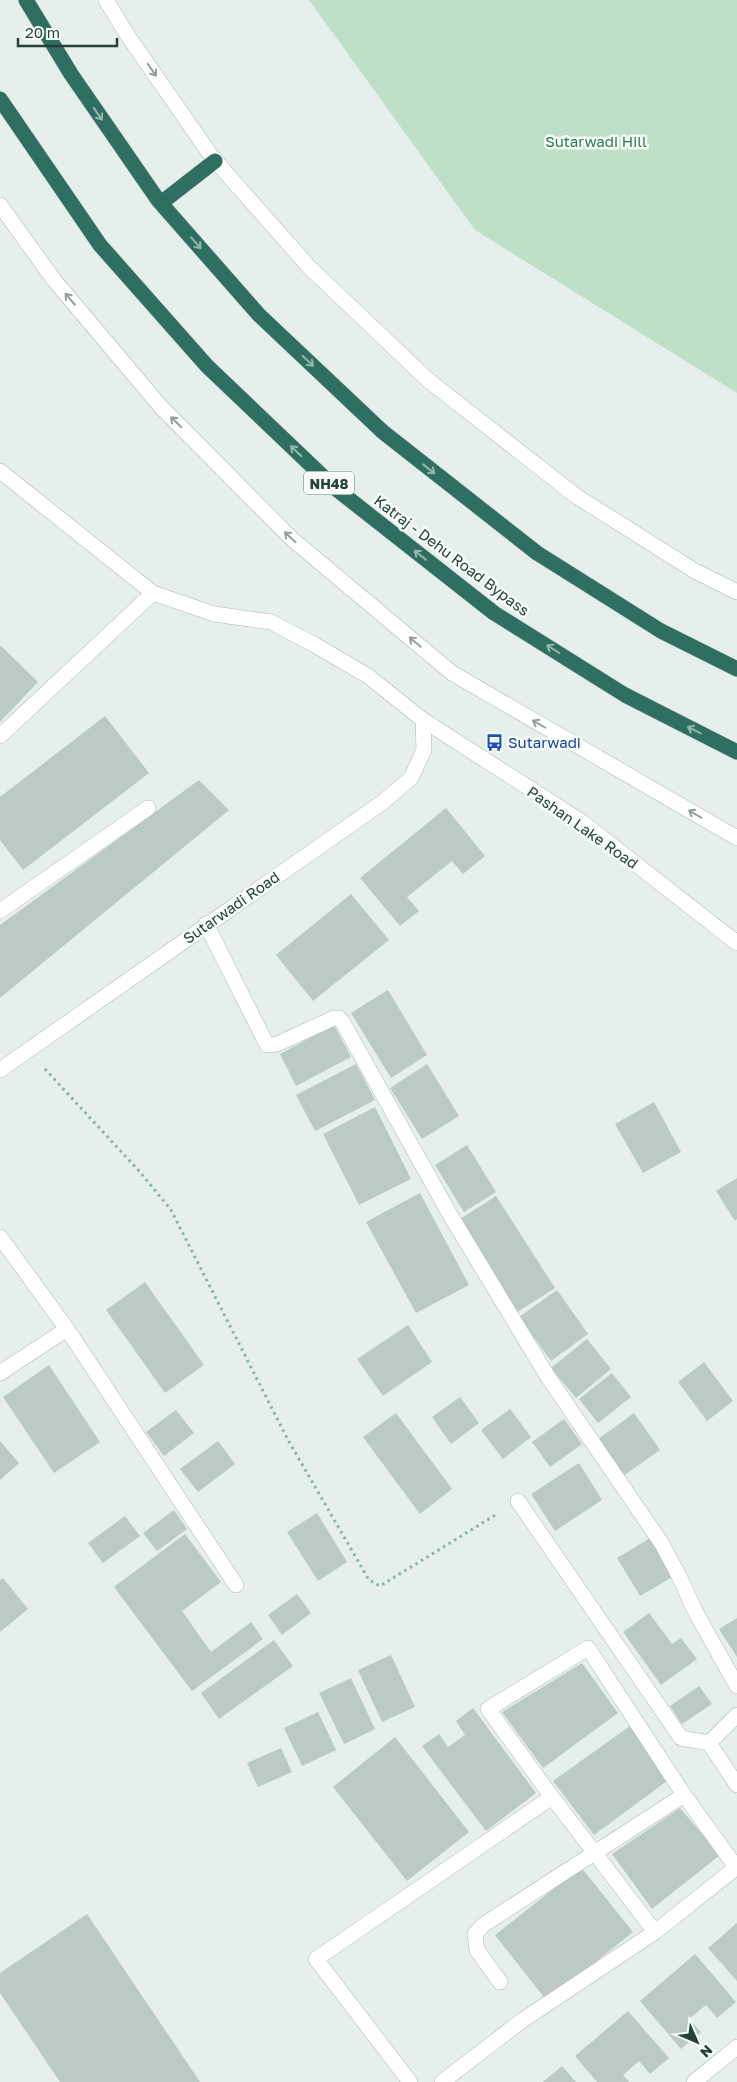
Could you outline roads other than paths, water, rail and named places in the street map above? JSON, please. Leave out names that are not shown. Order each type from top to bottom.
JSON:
[{"type":"highway","points":[[26,0],[71,74],[161,203],[260,315],[383,432],[537,552],[661,630],[737,669]]},
{"type":"highway","name":"Katraj - Dehu Road Bypass","points":[[0,99],[100,245],[207,366],[334,488],[494,613],[625,695],[737,752]]},
{"type":"highway","points":[[161,203],[215,160]]},
{"type":"street","points":[[106,0],[128,36],[215,160],[309,267],[428,380],[576,496],[695,571],[737,592]]},
{"type":"street","points":[[0,205],[54,280],[161,407],[292,539],[452,673],[737,838]]},
{"type":"street","name":"Pashan Lake Road","points":[[0,471],[153,593],[214,614],[271,622],[315,644],[368,676],[423,720],[582,822],[737,942]]},
{"type":"street","points":[[0,736],[153,593]]},
{"type":"street","name":"Sutarwadi Road","points":[[0,1070],[206,924],[383,802],[411,778],[424,750],[423,720]]},
{"type":"street","points":[[0,911],[148,808]]},
{"type":"street","points":[[206,924],[267,1046],[277,1044],[334,1018],[339,1018],[342,1021],[449,1214],[548,1377],[662,1544],[737,1686]]},
{"type":"street","points":[[0,1237],[67,1329],[236,1585]]},
{"type":"street","points":[[0,1373],[67,1329]]},
{"type":"street","points":[[518,1501],[681,1738],[709,1743],[737,1785]]},
{"type":"street","points":[[442,2082],[520,2022],[655,1932],[737,1867],[684,1795],[588,1648],[488,1709],[552,1797],[655,1932]]},
{"type":"street","points":[[709,1743],[737,1715]]},
{"type":"street","points":[[500,1982],[477,1950],[475,1934],[483,1924],[684,1795]]},
{"type":"street","points":[[410,2082],[316,1959],[552,1797]]},
{"type":"street","points":[[694,2082],[737,2047]]},
{"type":"place","name":"Sutarwadi","points":[[494,742]]},
{"type":"park label","name":"Sutarwadi Hill","points":[[596,141]]}]
